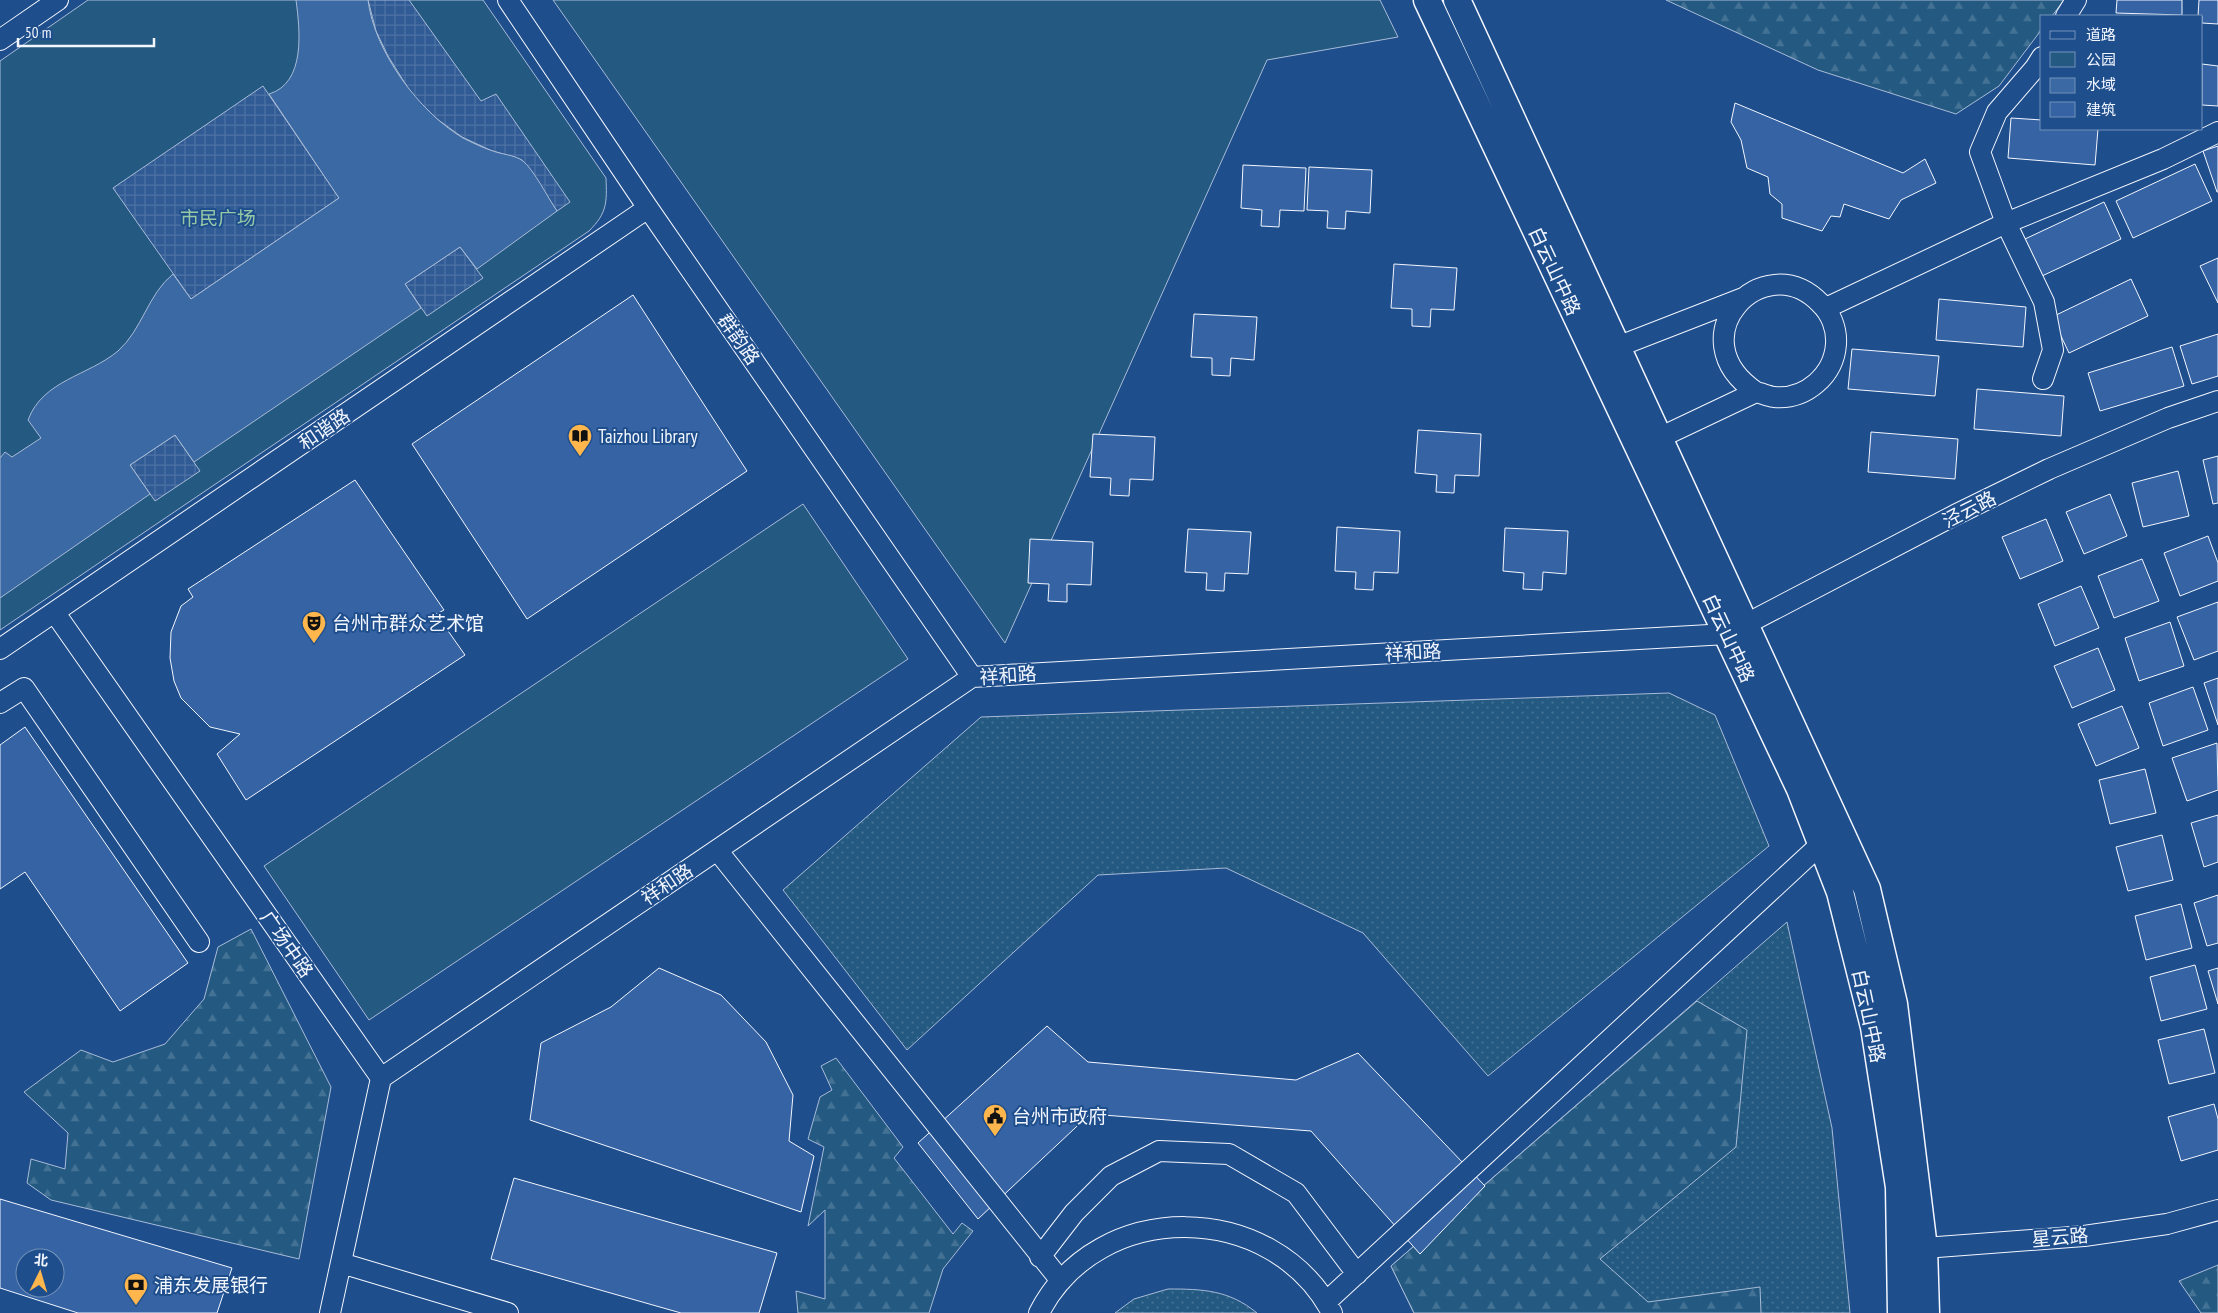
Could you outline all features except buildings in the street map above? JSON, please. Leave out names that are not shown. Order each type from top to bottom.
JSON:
[{"type":"main road","name":"白云山中路","points":[[1427,0],[1737,630],[1867,889],[1894,1004],[1912,1248],[1901,1313]]},
{"type":"main road","name":"白云山中路","points":[[1457,0],[1659,438],[1840,892],[1874,1027],[1899,1187],[1926,1313]]},
{"type":"street","points":[[0,40],[58,0]]},
{"type":"street","name":"群韵路","points":[[508,0],[648,208],[972,677]]},
{"type":"street","points":[[2067,15],[2076,0]]},
{"type":"street","points":[[2040,59],[2035,68],[1997,112],[1980,152],[2006,223],[2044,302],[2053,350],[2042,379]]},
{"type":"street","points":[[1826,308],[2006,223],[2163,160],[2218,132]]},
{"type":"street","name":"和谐路","points":[[0,649],[648,208]]},
{"type":"street","points":[[1617,347],[1743,298],[1759,288],[1777,284],[1796,287],[1813,295],[1826,308],[1834,325],[1836,343],[1833,361],[1823,377],[1810,389],[1792,396],[1774,397],[1756,392],[1740,381],[1729,366],[1724,348],[1724,330],[1731,312],[1743,298]]},
{"type":"street","points":[[1659,438],[1756,392]]},
{"type":"street","name":"泾云路","points":[[1737,630],[1955,515],[2049,469],[2168,418],[2218,401]]},
{"type":"street","name":"广场中路","points":[[55,613],[381,1078]]},
{"type":"street","name":"祥和路","points":[[381,1078],[972,677],[1737,630]]},
{"type":"street","points":[[0,703],[24,688],[199,942]]},
{"type":"street","points":[[1039,1313],[1061,1281],[1084,1260],[1117,1241],[1138,1233],[1168,1227],[1199,1226],[1229,1231],[1264,1246],[1284,1258],[1307,1278],[1329,1307],[1357,1274],[1822,844]]},
{"type":"street","points":[[717,850],[1061,1281]]},
{"type":"street","points":[[330,1313],[381,1078]]},
{"type":"street","points":[[1040,1257],[1074,1213],[1111,1176],[1159,1151],[1229,1154],[1296,1193],[1357,1274]]},
{"type":"street","name":"星云路","points":[[1912,1248],[2084,1236],[2167,1224],[2218,1210]]},
{"type":"street","points":[[341,1263],[508,1313]]},
{"type":"green space","name":"市民广场","points":[[88,0],[483,0],[606,178],[606,201],[603,213],[589,231],[0,630],[0,61]]},
{"type":"green space","points":[[553,0],[1380,0],[1398,37],[1267,60],[1005,643]]},
{"type":"green space","points":[[1666,0],[2064,0],[2053,15],[2040,15],[2040,32],[1999,86],[1956,114],[1818,70]]},
{"type":"green space","points":[[803,504],[908,659],[369,1020],[264,866]]},
{"type":"green space","points":[[1669,693],[1715,715],[1769,846],[1488,1076],[1363,933],[1226,868],[1098,875],[907,1050],[783,890],[981,717]]},
{"type":"green space","points":[[1787,922],[1832,1128],[1850,1313],[1414,1313],[1391,1266]]},
{"type":"green space","points":[[251,929],[331,1087],[299,1259],[51,1200],[27,1183],[31,1159],[65,1169],[68,1133],[24,1092],[81,1050],[113,1062],[165,1044],[204,999],[218,947]]},
{"type":"green space","points":[[1697,1001],[1747,1030],[1736,1147],[1600,1259],[1648,1302],[1760,1287],[1761,1313],[1414,1313],[1391,1266]]},
{"type":"green space","points":[[836,1058],[903,1147],[894,1158],[953,1234],[962,1223],[973,1231],[943,1269],[929,1313],[798,1313],[796,1291],[825,1299],[825,1210],[808,1226],[824,1147],[808,1139],[820,1097],[832,1090],[821,1066]]},
{"type":"green space","points":[[2218,1265],[2218,1313],[2201,1313],[2179,1281]]},
{"type":"green space","points":[[1168,1289],[1215,1292],[1247,1305],[1257,1313],[1115,1313],[1134,1299]]},
{"type":"shaded area","points":[[368,0],[409,0],[481,101],[496,94],[570,202],[557,211],[522,160],[490,150],[462,137],[437,119],[413,96],[388,56],[376,31]]},
{"type":"shaded area","points":[[263,86],[339,198],[191,299],[113,188]]},
{"type":"shaded area","points":[[460,247],[483,278],[427,316],[405,284]]},
{"type":"shaded area","points":[[175,435],[200,471],[155,501],[130,465]]},
{"type":"water","points":[[296,0],[368,0],[372,20],[389,59],[401,78],[430,113],[463,138],[487,149],[516,157],[523,161],[536,177],[557,211],[477,269],[460,247],[405,284],[421,308],[194,462],[175,435],[130,465],[150,494],[0,598],[0,458],[5,452],[12,457],[41,438],[28,420],[44,396],[55,387],[106,360],[118,351],[133,333],[164,282],[173,274],[191,299],[339,198],[269,94],[281,88],[289,79],[295,67],[299,40]]},
{"type":"place","name":"Taizhou Library","points":[[580,457]]},
{"type":"place","name":"台州市群众艺术馆","points":[[314,644]]},
{"type":"place","name":"台州市政府","points":[[995,1137]]},
{"type":"place","name":"浦东发展银行","points":[[136,1306]]}]
